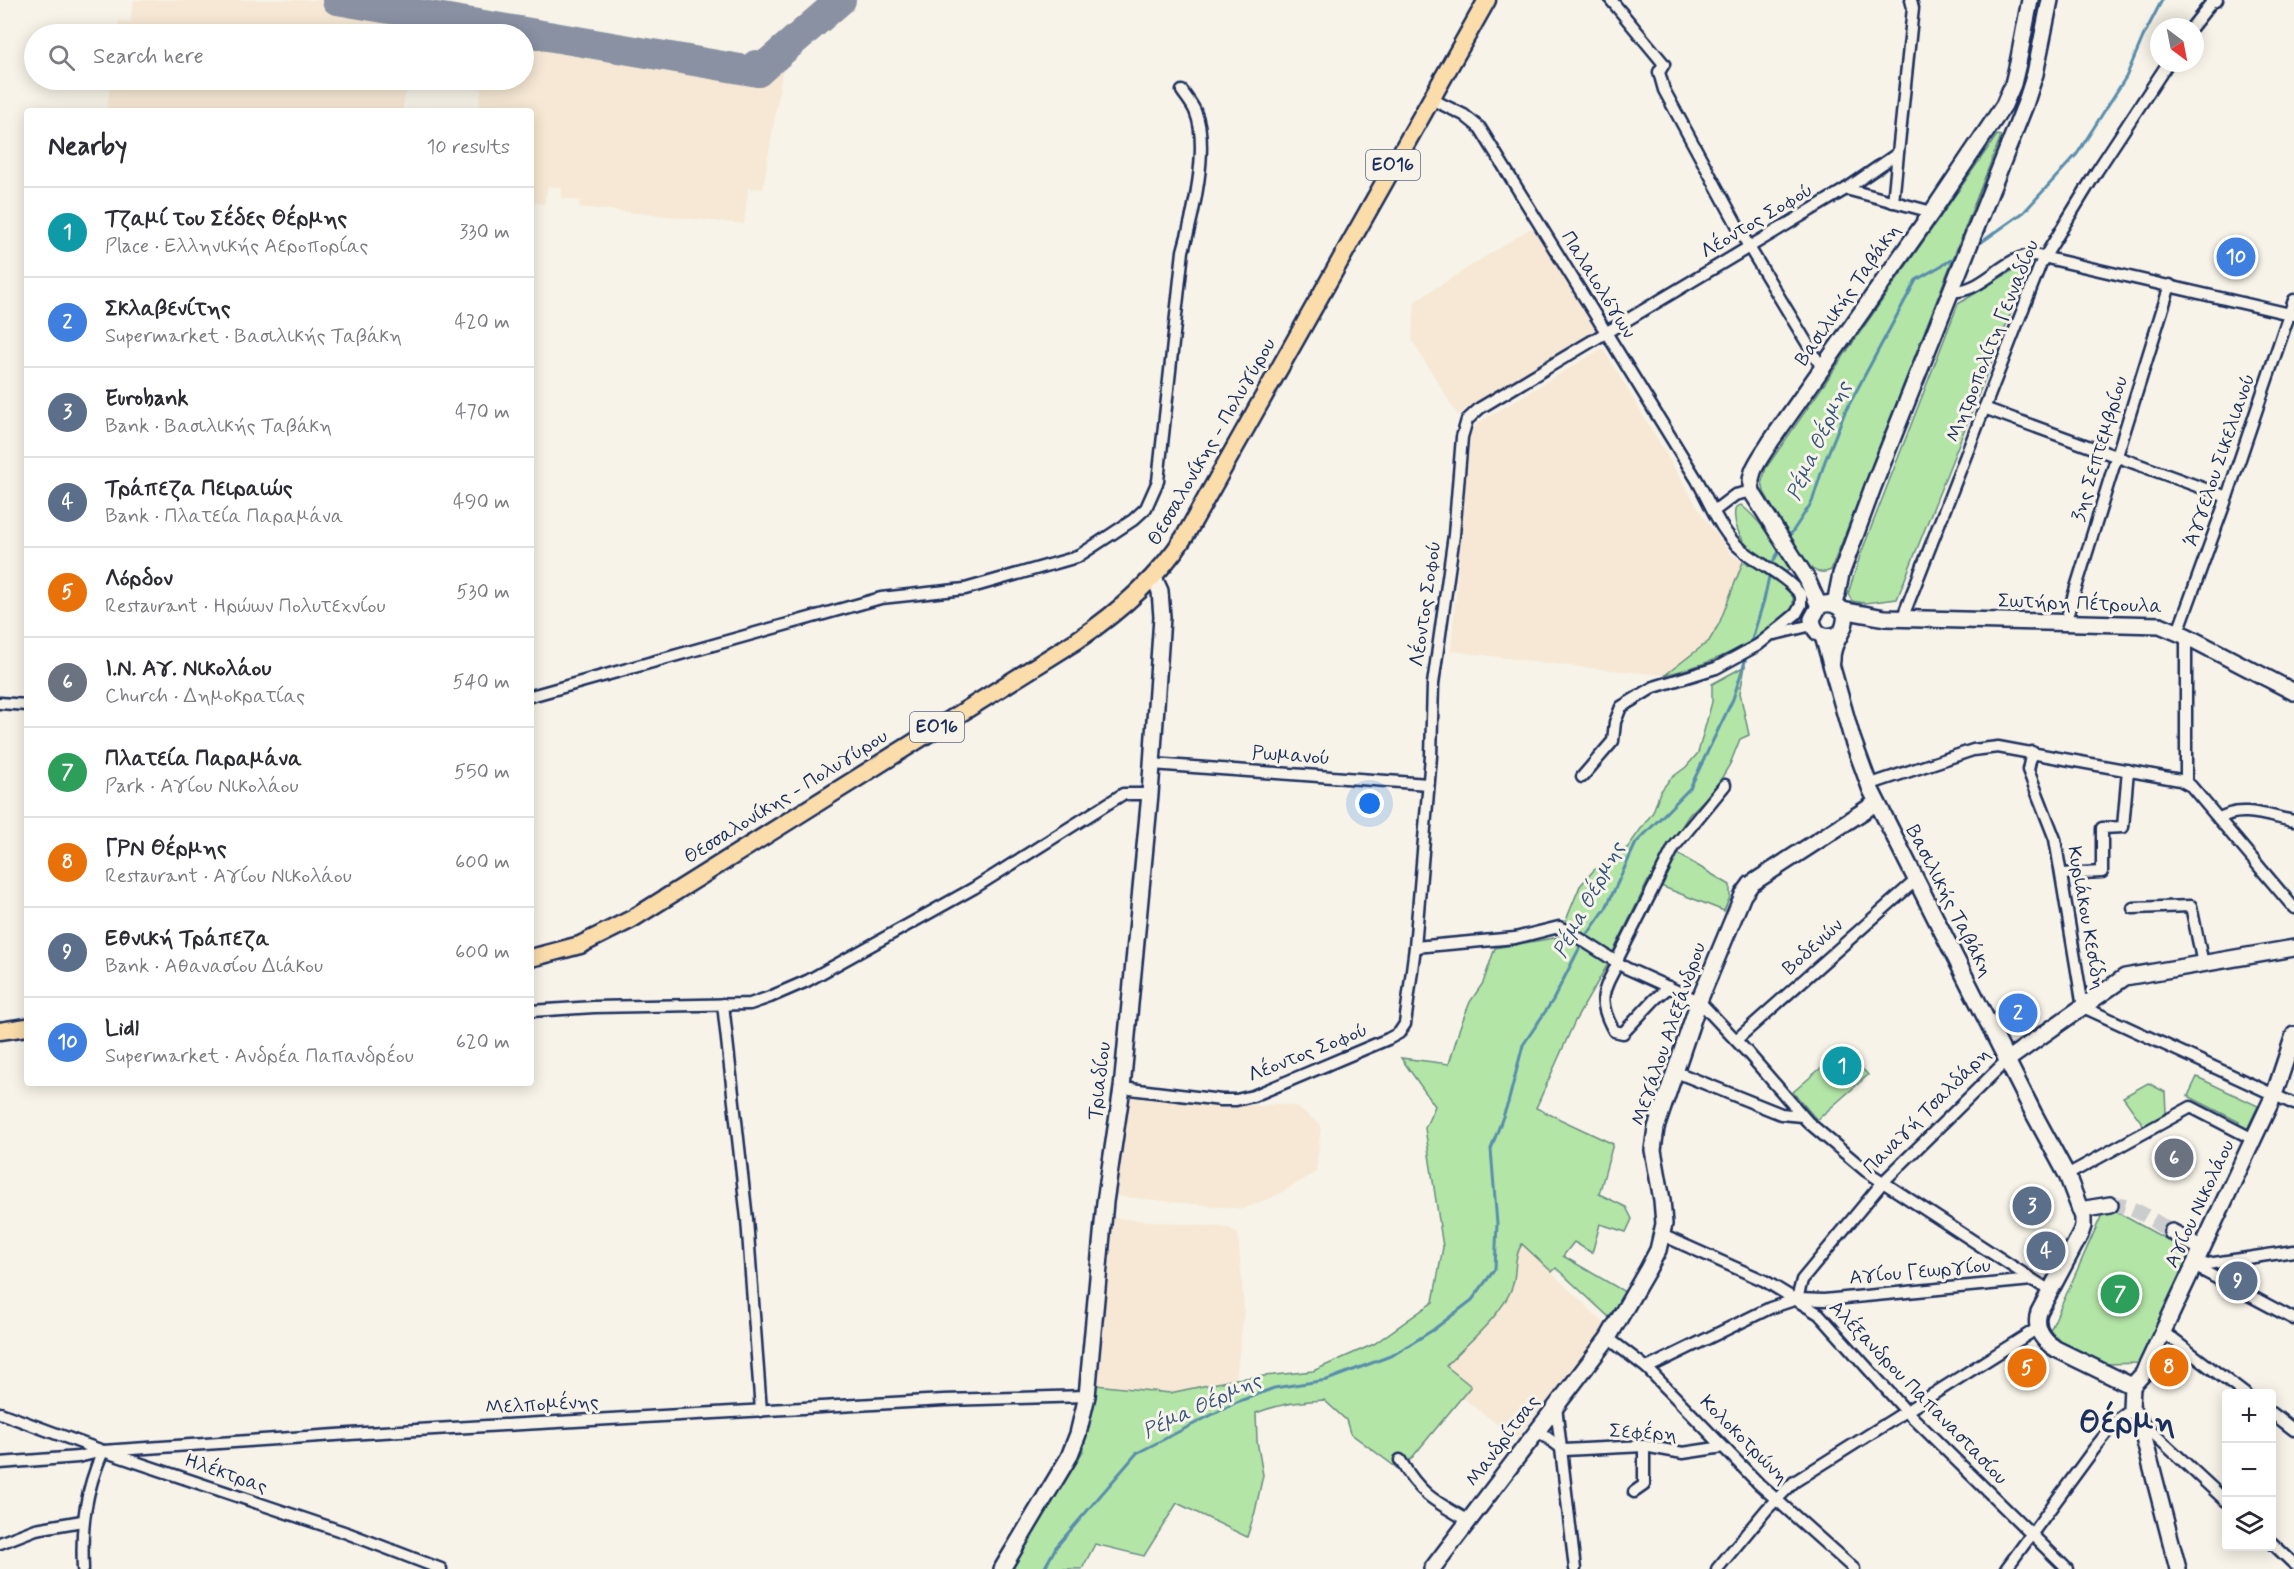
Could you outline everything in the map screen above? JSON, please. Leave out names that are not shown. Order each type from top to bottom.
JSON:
[{"type":"main road","name":"Θεσσαλονίκης - Πολυγύρου","points":[[534,957],[580,945],[632,919],[1076,641],[1109,618],[1154,578],[1185,536],[1487,0]]},
{"type":"main road","name":"Βασιλικής Ταβάκη","points":[[1752,491],[1750,479],[1755,467],[2004,105],[2013,84],[2030,0]]},
{"type":"main road","points":[[1839,607],[1827,603],[1819,606],[1813,614],[1812,625],[1818,634],[1832,637],[1842,631],[1846,619],[1839,607],[1837,589],[1848,554],[1949,291],[2025,105],[2037,66],[2050,0]]},
{"type":"main road","points":[[2018,63],[2037,66]]},
{"type":"main road","points":[[1752,491],[1807,579],[1819,606]]},
{"type":"main road","name":"Τριαδίου","points":[[1002,1569],[1068,1457],[1078,1434],[1087,1396],[1105,1202],[1122,1088],[1150,794],[1162,616],[1160,591],[1154,578]]},
{"type":"main road","name":"Σωτήρη Πέτρουλα","points":[[1839,607],[1885,618],[1902,619],[2152,624],[2182,634],[2294,692]]},
{"type":"main road","name":"Σωτήρη Πέτρουλα","points":[[1842,631],[1885,618]]},
{"type":"main road","name":"Βασιλικής Ταβάκη","points":[[1832,667],[1832,649],[1842,631]]},
{"type":"main road","name":"Βασιλικής Ταβάκη","points":[[1823,636],[1852,738],[1876,803],[2067,1175],[2080,1210]]},
{"type":"main road","name":"Μεγάλου Αλεξάνδρου","points":[[1608,1338],[1648,1269],[1662,1235],[1663,1212],[1654,1157],[1654,1140],[1699,1001],[1739,903],[1751,884],[1876,803]]},
{"type":"main road","name":"Παναγή Τσαλδάρη","points":[[2007,1060],[2125,977],[2294,948]]},
{"type":"main road","points":[[0,1031],[24,1027]]},
{"type":"main road","name":"Αγίου Νικολάου","points":[[2132,1386],[2143,1374],[2274,1095],[2294,1035]]},
{"type":"main road","points":[[2110,1205],[2080,1210],[2083,1221],[2082,1231],[2038,1315],[2038,1328],[2043,1339],[2053,1348],[2132,1386],[2135,1414],[2178,1569]]},
{"type":"main road","points":[[2172,1232],[2202,1248]]},
{"type":"main road","name":"Μανδρίτσας","points":[[1432,1569],[1608,1338]]},
{"type":"street","points":[[1611,0],[1664,64],[1659,72],[1664,90],[1749,247],[1822,368]]},
{"type":"street","points":[[1893,202],[1913,8],[1911,0]]},
{"type":"street","points":[[2199,18],[2211,3],[2217,0]]},
{"type":"street","name":"Μητροπολίτη Γενναδίου","points":[[1902,619],[2045,256],[2162,72]]},
{"type":"street","points":[[534,695],[881,598],[965,589],[1077,557],[1133,520],[1146,508],[1158,482],[1183,251],[1194,214],[1198,178],[1200,137],[1196,112],[1182,91]]},
{"type":"street","name":"Παλαιολόγων","points":[[1431,99],[1464,115],[1480,128],[1728,535],[1740,549],[1801,595],[1800,608],[1791,619],[1769,635]]},
{"type":"street","name":"Λέοντος Σοφού","points":[[1122,1088],[1236,1100],[1253,1096],[1399,1034],[1405,1024],[1415,947],[1431,756],[1433,684],[1454,535],[1462,437],[1467,420],[1480,408],[1846,189],[1897,154]]},
{"type":"street","points":[[1846,189],[1932,212]]},
{"type":"street","points":[[1949,291],[1959,292],[1969,289],[2022,257],[2045,256],[2291,314]]},
{"type":"street","name":"3ης Σεπτεμβρίου","points":[[2065,622],[2170,285]]},
{"type":"street","name":"Άγγελου Σικελιανού","points":[[2186,783],[2182,634],[2294,300]]},
{"type":"street","points":[[1984,408],[2227,497]]},
{"type":"street","points":[[1714,511],[1735,495],[1752,491]]},
{"type":"street","points":[[1582,777],[1613,741],[1615,722],[1621,707],[1654,687],[1716,668],[1758,645],[1769,635],[1812,625]]},
{"type":"street","points":[[0,703],[24,705]]},
{"type":"street","points":[[1868,784],[1973,750],[1998,747],[2186,783],[2294,908]]},
{"type":"street","name":"Κυριάκου Κεσίδη","points":[[2031,752],[2028,770],[2054,836],[2083,1007],[2294,1104]]},
{"type":"street","name":"Ρωμανού","points":[[1152,764],[1428,784]]},
{"type":"street","points":[[2062,874],[2102,872],[2102,828],[2123,827],[2128,771]]},
{"type":"street","points":[[1669,987],[1654,999],[1623,1033],[1614,1031],[1605,1013],[1602,996],[1617,962],[1674,847],[1725,785]]},
{"type":"street","points":[[534,1011],[594,1006],[750,1004],[807,981],[974,888],[1123,794],[1150,794]]},
{"type":"street","points":[[2219,819],[2238,811],[2294,821]]},
{"type":"street","name":"Βοδενών","points":[[1736,1040],[1915,881]]},
{"type":"street","points":[[2133,908],[2191,906],[2203,964]]},
{"type":"street","points":[[1415,947],[1515,938],[1559,927],[1617,962],[1699,1001],[1802,1116],[1843,1153],[1883,1182],[2050,1290]]},
{"type":"street","points":[[723,1004],[747,1220],[761,1411]]},
{"type":"street","name":"Παναγή Τσαλδάρη","points":[[1797,1299],[1803,1280],[1883,1182],[2007,1060]]},
{"type":"street","points":[[1676,1072],[1781,1114],[1802,1116]]},
{"type":"street","points":[[2067,1175],[2191,1107],[2253,1139]]},
{"type":"street","name":"Αλέξανδρου Παπαναστασίου","points":[[1662,1235],[1765,1281],[1819,1314],[1905,1410],[2067,1569]]},
{"type":"street","points":[[2194,1266],[2294,1251]]},
{"type":"street","points":[[2194,1266],[2294,1319]]},
{"type":"street","name":"Αγίου Γεωργίου","points":[[1647,1368],[1770,1308],[1797,1299],[1824,1300],[2032,1280]]},
{"type":"street","points":[[1717,1569],[1776,1499],[1794,1482],[2038,1328]]},
{"type":"street","points":[[2163,1332],[2238,1389]]},
{"type":"street","name":"Κολοκοτρώνη","points":[[1608,1338],[1647,1368],[1776,1499],[1854,1569]]},
{"type":"street","name":"Μελπομένης","points":[[0,1463],[78,1457],[103,1451],[365,1433],[944,1400],[1087,1396]]},
{"type":"street","points":[[1556,1406],[1575,1569]]},
{"type":"street","name":"Ηλέκτρας","points":[[0,1413],[103,1451],[347,1533],[441,1569]]},
{"type":"street","points":[[2006,1569],[2119,1418],[2135,1414],[2222,1497]]},
{"type":"street","points":[[2276,1417],[2294,1430]]},
{"type":"street","points":[[1537,1431],[1561,1448]]},
{"type":"street","points":[[1634,1492],[1644,1485],[1644,1446]]},
{"type":"street","name":"Σεφέρη","points":[[1561,1448],[1571,1450],[1644,1446],[1683,1453],[1723,1447]]},
{"type":"street","points":[[83,1569],[82,1521],[93,1475],[103,1451]]},
{"type":"street","points":[[1400,1460],[1414,1483],[1430,1498],[1469,1521]]},
{"type":"street","points":[[0,1543],[36,1529],[82,1521]]},
{"type":"street","points":[[2276,1548],[2294,1564]]},
{"type":"shaded area","points":[[134,0],[365,0],[515,24],[119,24],[119,21],[130,22]]},
{"type":"shaded area","points":[[534,27],[783,67],[763,189],[748,188],[744,224],[579,207],[580,201],[561,198],[562,188],[548,186],[544,204],[534,202],[534,108],[478,108],[481,90],[534,90]]},
{"type":"shaded area","points":[[110,90],[406,90],[403,108],[107,108]]},
{"type":"shaded area","points":[[1531,228],[1544,240],[1598,328],[1467,408],[1458,416],[1412,340],[1415,301]]},
{"type":"shaded area","points":[[1603,348],[1703,516],[1731,554],[1743,562],[1719,625],[1709,641],[1665,675],[1451,651],[1470,434],[1475,425]]},
{"type":"shaded area","points":[[1127,1093],[1262,1106],[1277,1104],[1295,1106],[1321,1125],[1316,1172],[1277,1195],[1243,1209],[1116,1196]]},
{"type":"shaded area","points":[[1114,1218],[1229,1228],[1238,1234],[1244,1309],[1236,1379],[1170,1393],[1096,1385]]},
{"type":"shaded area","points":[[1522,1244],[1609,1328],[1557,1393],[1554,1392],[1516,1439],[1462,1397],[1471,1386],[1446,1366],[1502,1308],[1512,1288],[1516,1253]]},
{"type":"green space","points":[[1997,135],[2001,136],[1831,570],[1822,572],[1814,570],[1800,556],[1764,492],[1762,481],[1766,468]]},
{"type":"green space","points":[[2030,265],[1897,599],[1865,603],[1852,601],[1848,594],[1860,556],[1958,304],[2018,267]]},
{"type":"green space","points":[[1741,505],[1768,534],[1789,569],[1787,572],[1756,554],[1739,534],[1734,516],[1736,507]]},
{"type":"green space","points":[[1743,562],[1764,572],[1782,586],[1793,597],[1793,607],[1765,632],[1734,651],[1701,665],[1665,675],[1709,641],[1719,624]]},
{"type":"green space","points":[[1745,666],[1740,693],[1749,735],[1740,739],[1730,764],[1715,789],[1689,815],[1668,848],[1730,885],[1730,897],[1724,911],[1648,881],[1612,954],[1564,925],[1580,886],[1594,870],[1628,847],[1653,812],[1660,792],[1670,779],[1686,767],[1698,753],[1712,702],[1712,684]]},
{"type":"green space","points":[[1569,937],[1608,964],[1575,1021],[1536,1108],[1613,1144],[1599,1194],[1626,1207],[1632,1219],[1626,1232],[1600,1224],[1592,1253],[1574,1242],[1563,1256],[1625,1292],[1610,1318],[1556,1268],[1552,1272],[1522,1244],[1517,1255],[1513,1284],[1506,1300],[1491,1320],[1446,1366],[1471,1386],[1401,1471],[1350,1433],[1346,1420],[1324,1400],[1281,1405],[1256,1413],[1257,1441],[1263,1475],[1247,1537],[1177,1503],[1144,1556],[1095,1544],[1082,1569],[1011,1569],[1083,1451],[1096,1385],[1170,1393],[1236,1379],[1313,1371],[1374,1344],[1433,1302],[1443,1247],[1425,1128],[1435,1106],[1401,1058],[1449,1064],[1460,1027],[1470,1002],[1483,983],[1495,948]]},
{"type":"green space","points":[[1844,1048],[1868,1075],[1817,1120],[1793,1092]]},
{"type":"green space","points":[[2197,1077],[2258,1106],[2246,1131],[2238,1127],[2239,1122],[2188,1096]]},
{"type":"green space","points":[[2148,1083],[2165,1092],[2166,1113],[2144,1126],[2123,1097]]},
{"type":"green space","points":[[2111,1209],[2188,1251],[2191,1258],[2140,1363],[2107,1364],[2060,1342],[2050,1331],[2104,1210]]},
{"type":"waterway","name":"Ρέμα Θέρμης","points":[[1976,246],[2024,212],[2077,154],[2126,77],[2162,0]]},
{"type":"waterway","name":"Ρέμα Θέρμης","points":[[1787,540],[1812,502],[1825,461],[1845,412],[1916,280],[1960,255]]},
{"type":"waterway","name":"Ρέμα Θέρμης","points":[[1771,565],[1781,548]]},
{"type":"waterway","name":"Ρέμα Θέρμης","points":[[1750,646],[1770,572]]},
{"type":"waterway","name":"Ρέμα Θέρμης","points":[[1585,938],[1606,908],[1636,843],[1690,788],[1733,699],[1747,655]]},
{"type":"waterway","name":"Ρέμα Θέρμης","points":[[1044,1569],[1056,1547],[1137,1453],[1237,1402],[1274,1388],[1327,1380],[1393,1355],[1433,1330],[1472,1300],[1495,1269],[1497,1224],[1491,1149],[1508,1103],[1523,1045],[1553,1000],[1582,943]]},
{"type":"taxiway","points":[[337,0],[477,24]]},
{"type":"taxiway","points":[[756,65],[758,72],[841,0]]},
{"type":"taxiway","points":[[534,34],[758,72]]},
{"type":"tunnel","points":[[2110,1205],[2135,1210],[2172,1232]]},
{"type":"place","name":"Lidl","points":[[2236,257]]},
{"type":"place","name":"Σκλαβενίτης","points":[[2018,1013]]},
{"type":"place","name":"Τζαμί του Σέδες Θέρμης","points":[[1842,1066]]},
{"type":"place","name":"Ι.Ν. Αγ. Νικολάου","points":[[2174,1158]]},
{"type":"place","name":"Eurobank","points":[[2032,1206]]},
{"type":"place","name":"Τράπεζα Πειραιώς","points":[[2046,1251]]},
{"type":"place","name":"Εθνική Τράπεζα","points":[[2238,1281]]},
{"type":"place","name":"Πλατεία Παραμάνα","points":[[2120,1294]]},
{"type":"place","name":"ΓΡΝ Θέρμης","points":[[2169,1367]]},
{"type":"place","name":"Λόρδον","points":[[2027,1368]]},
{"type":"district","name":"Θέρμη","points":[[2127,1423]]}]
